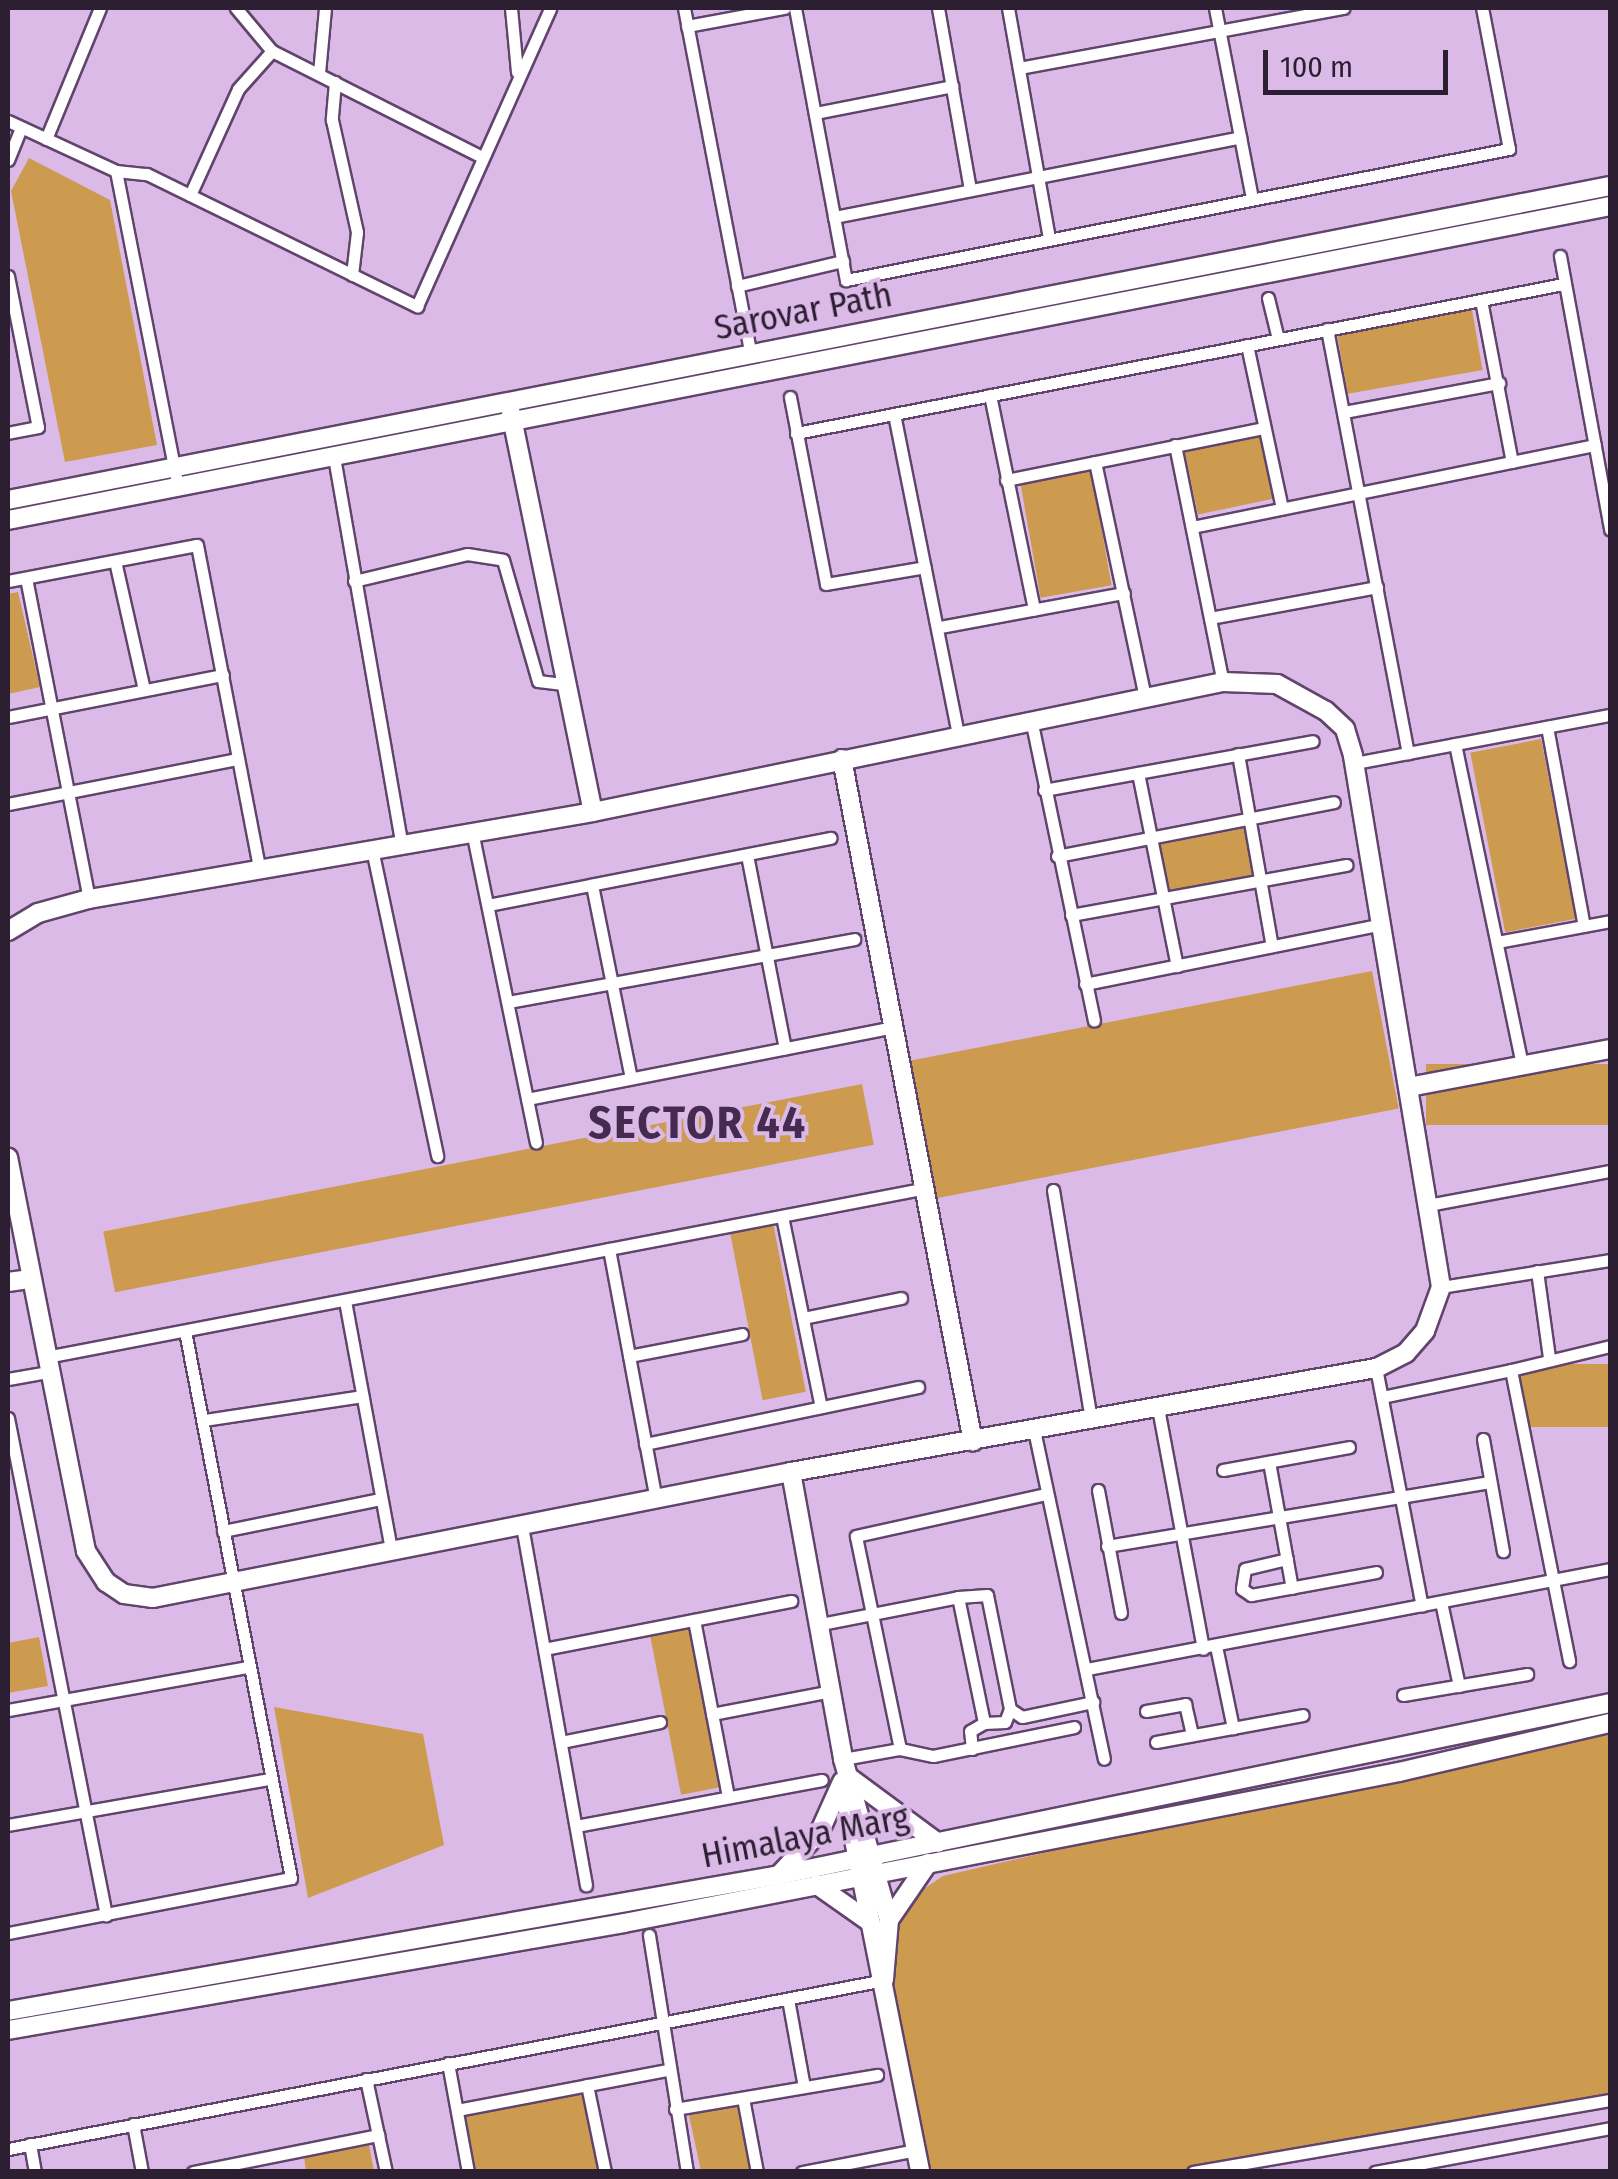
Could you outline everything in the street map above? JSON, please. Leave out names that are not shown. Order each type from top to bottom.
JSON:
[{"type":"main road","name":"Sarovar Path","points":[[8,520],[512,422],[752,365],[1610,186]]},
{"type":"main road","name":"Sarovar Path","points":[[8,500],[508,402],[752,365],[1610,206]]},
{"type":"main road","points":[[508,402],[563,684],[593,812]]},
{"type":"main road","points":[[8,930],[38,913],[89,899],[260,871],[401,842],[593,812],[1223,682],[1277,684],[1306,696],[1345,729],[1382,924],[1441,1287],[1425,1331],[1406,1352],[1376,1368],[791,1472],[153,1598],[124,1594],[106,1582],[86,1551],[11,1194],[8,1158]]},
{"type":"main road","points":[[842,759],[890,1028],[973,1442]]},
{"type":"main road","points":[[1409,1087],[1610,1049]]},
{"type":"main road","points":[[8,1282],[29,1279]]},
{"type":"main road","points":[[791,1472],[846,1780],[880,1922],[884,1980],[920,2172]]},
{"type":"main road","name":"Himalaya Marg","points":[[8,2030],[816,1885],[938,1843],[1610,1703]]},
{"type":"main road","name":"Himalaya Marg","points":[[8,2011],[779,1875],[928,1863],[1610,1724]]},
{"type":"main road","points":[[846,1780],[938,1843]]},
{"type":"main road","points":[[779,1875],[820,1832],[846,1780]]},
{"type":"main road","points":[[880,1922],[928,1863]]},
{"type":"main road","points":[[816,1885],[880,1922]]},
{"type":"street","points":[[46,139],[100,8]]},
{"type":"street","points":[[236,8],[272,52],[319,73],[387,115],[482,157]]},
{"type":"street","points":[[319,73],[324,8]]},
{"type":"street","points":[[512,8],[517,76]]},
{"type":"street","points":[[8,121],[116,171],[147,174],[417,306],[550,8]]},
{"type":"street","points":[[684,8],[752,365]]},
{"type":"street","points":[[688,26],[784,8]]},
{"type":"street","points":[[795,8],[846,280],[1509,149],[1482,8]]},
{"type":"street","points":[[938,8],[970,190]]},
{"type":"street","points":[[1008,8],[1049,239]]},
{"type":"street","points":[[1216,8],[1252,200]]},
{"type":"street","points":[[1019,68],[1344,8]]},
{"type":"street","points":[[190,196],[238,88],[272,52]]},
{"type":"street","points":[[335,82],[332,120],[357,232],[352,275]]},
{"type":"street","points":[[814,113],[952,86]]},
{"type":"street","points":[[8,160],[21,128]]},
{"type":"street","points":[[834,217],[1240,137]]},
{"type":"street","points":[[116,171],[178,487]]},
{"type":"street","points":[[1560,256],[1610,529]]},
{"type":"street","points":[[738,286],[843,261]]},
{"type":"street","points":[[8,276],[38,427],[8,433]]},
{"type":"street","points":[[796,433],[1564,284]]},
{"type":"street","points":[[1268,298],[1278,340]]},
{"type":"street","points":[[1482,300],[1512,462]]},
{"type":"street","points":[[1328,330],[1408,753]]},
{"type":"street","points":[[1247,345],[1282,508]]},
{"type":"street","points":[[1344,412],[1498,383]]},
{"type":"street","points":[[990,395],[1034,610]]},
{"type":"street","points":[[790,396],[826,584],[924,567]]},
{"type":"street","points":[[894,414],[940,627],[958,734]]},
{"type":"street","points":[[1006,480],[1264,428]]},
{"type":"street","points":[[1175,445],[1223,682]]},
{"type":"street","points":[[1192,526],[1595,445]]},
{"type":"street","points":[[334,456],[401,842]]},
{"type":"street","points":[[1095,462],[1146,697]]},
{"type":"street","points":[[8,581],[197,545],[260,871]]},
{"type":"street","points":[[354,581],[467,554],[503,560],[538,681],[563,684]]},
{"type":"street","points":[[115,561],[144,690]]},
{"type":"street","points":[[26,578],[89,899]]},
{"type":"street","points":[[1210,618],[1377,587]]},
{"type":"street","points":[[940,627],[1124,592]]},
{"type":"street","points":[[8,717],[223,675]]},
{"type":"street","points":[[1354,763],[1610,715]]},
{"type":"street","points":[[1031,719],[1094,1020]]},
{"type":"street","points":[[1546,727],[1584,926]]},
{"type":"street","points":[[1044,790],[1313,741]]},
{"type":"street","points":[[1455,744],[1522,1066]]},
{"type":"street","points":[[1238,754],[1272,946]]},
{"type":"street","points":[[8,804],[238,758]]},
{"type":"street","points":[[1138,773],[1177,966]]},
{"type":"street","points":[[1058,856],[1334,802]]},
{"type":"street","points":[[472,831],[536,1143]]},
{"type":"street","points":[[488,905],[831,838]]},
{"type":"street","points":[[372,849],[437,1156]]},
{"type":"street","points":[[747,855],[785,1048]]},
{"type":"street","points":[[1070,915],[1347,865]]},
{"type":"street","points":[[592,885],[631,1078]]},
{"type":"street","points":[[1497,942],[1610,922]]},
{"type":"street","points":[[1085,984],[1382,924]]},
{"type":"street","points":[[508,1002],[854,939]]},
{"type":"street","points":[[527,1098],[890,1028]]},
{"type":"street","points":[[1428,1205],[1610,1170]]},
{"type":"street","points":[[8,1380],[47,1364],[185,1331],[922,1189]]},
{"type":"street","points":[[1053,1190],[1090,1419]]},
{"type":"street","points":[[782,1216],[822,1407]]},
{"type":"street","points":[[609,1250],[656,1501]]},
{"type":"street","points":[[1441,1287],[1610,1260]]},
{"type":"street","points":[[1537,1272],[1549,1358]]},
{"type":"street","points":[[803,1318],[901,1298]]},
{"type":"street","points":[[344,1300],[392,1548]]},
{"type":"street","points":[[8,1933],[291,1878],[185,1331]]},
{"type":"street","points":[[629,1356],[742,1334]]},
{"type":"street","points":[[1382,1398],[1610,1346]]},
{"type":"street","points":[[1376,1368],[1422,1606]]},
{"type":"street","points":[[1512,1370],[1570,1661]]},
{"type":"street","points":[[645,1444],[918,1387]]},
{"type":"street","points":[[204,1420],[362,1396]]},
{"type":"street","points":[[1158,1408],[1209,1647],[1233,1728]]},
{"type":"street","points":[[8,1418],[106,1915]]},
{"type":"street","points":[[1034,1430],[1104,1760]]},
{"type":"street","points":[[1482,1440],[1503,1552]]},
{"type":"street","points":[[1223,1470],[1349,1447]]},
{"type":"street","points":[[1269,1462],[1292,1588]]},
{"type":"street","points":[[1107,1546],[1490,1482]]},
{"type":"street","points":[[1098,1490],[1121,1613]]},
{"type":"street","points":[[900,1749],[856,1536],[1045,1494]]},
{"type":"street","points":[[223,1531],[380,1498]]},
{"type":"street","points":[[522,1526],[586,1885]]},
{"type":"street","points":[[1287,1559],[1251,1566],[1240,1580],[1251,1596],[1376,1572]]},
{"type":"street","points":[[1087,1670],[1610,1569]]},
{"type":"street","points":[[820,1624],[987,1595],[1010,1709],[1005,1722],[984,1723],[970,1731],[972,1749]]},
{"type":"street","points":[[958,1597],[984,1723]]},
{"type":"street","points":[[544,1648],[791,1601]]},
{"type":"street","points":[[1441,1602],[1459,1686]]},
{"type":"street","points":[[694,1620],[728,1797]]},
{"type":"street","points":[[8,1710],[248,1667]]},
{"type":"street","points":[[1403,1695],[1528,1674]]},
{"type":"street","points":[[712,1714],[831,1691]]},
{"type":"street","points":[[1010,1709],[1022,1716],[1093,1702]]},
{"type":"street","points":[[1146,1711],[1185,1704],[1192,1735]]},
{"type":"street","points":[[1156,1742],[1302,1716]]},
{"type":"street","points":[[561,1742],[660,1722]]},
{"type":"street","points":[[843,1759],[900,1749],[920,1756],[1074,1728]]},
{"type":"street","points":[[8,1825],[270,1779]]},
{"type":"street","points":[[576,1826],[822,1780]]},
{"type":"street","points":[[650,1936],[666,2070],[687,2172]]},
{"type":"street","points":[[8,2149],[884,1980]]},
{"type":"street","points":[[788,1999],[804,2087]]},
{"type":"street","points":[[448,2062],[468,2172]]},
{"type":"street","points":[[457,2110],[666,2070]]},
{"type":"street","points":[[675,2109],[877,2075]]},
{"type":"street","points":[[366,2078],[386,2172]]},
{"type":"street","points":[[587,2085],[605,2172]]},
{"type":"street","points":[[743,2098],[757,2172]]},
{"type":"street","points":[[1194,2172],[1610,2100]]},
{"type":"street","points":[[133,2124],[142,2172]]},
{"type":"street","points":[[1375,2172],[1610,2128]]},
{"type":"street","points":[[192,2172],[378,2136]]},
{"type":"street","points":[[30,2144],[35,2172]]},
{"type":"street","points":[[802,2172],[916,2150]]},
{"type":"shaded area","points":[[29,158],[110,200],[157,445],[65,462],[11,191]]},
{"type":"shaded area","points":[[1472,310],[1483,370],[1348,394],[1337,334]]},
{"type":"shaded area","points":[[1260,436],[1273,499],[1198,515],[1185,452]]},
{"type":"shaded area","points":[[1091,469],[1111,585],[1041,598],[1020,482]]},
{"type":"shaded area","points":[[18,592],[40,687],[8,694],[8,594]]},
{"type":"shaded area","points":[[1541,739],[1576,919],[1505,932],[1470,753]]},
{"type":"shaded area","points":[[1245,828],[1254,875],[1168,892],[1159,845]]},
{"type":"shaded area","points":[[1372,971],[1399,1108],[936,1198],[910,1061]]},
{"type":"shaded area","points":[[1426,1064],[1610,1064],[1610,1125],[1426,1125]]},
{"type":"shaded area","points":[[862,1084],[874,1145],[115,1292],[103,1231]]},
{"type":"shaded area","points":[[773,1223],[806,1392],[763,1400],[730,1231]]},
{"type":"shaded area","points":[[1515,1364],[1610,1364],[1610,1427],[1515,1427]]},
{"type":"shaded area","points":[[690,1626],[721,1787],[681,1795],[650,1634]]},
{"type":"shaded area","points":[[39,1637],[48,1686],[8,1693],[8,1643]]},
{"type":"shaded area","points":[[274,1707],[423,1734],[444,1845],[308,1898]]},
{"type":"shaded area","points":[[1610,1723],[1610,2104],[1193,2171],[920,2171],[875,1922],[943,1876]]},
{"type":"shaded area","points":[[585,2091],[600,2171],[476,2171],[465,2114]]},
{"type":"shaded area","points":[[738,2100],[753,2171],[701,2171],[688,2111]]},
{"type":"shaded area","points":[[369,2145],[374,2171],[306,2171],[304,2157]]},
{"type":"district","name":"SECTOR 44","points":[[698,1124]]}]
